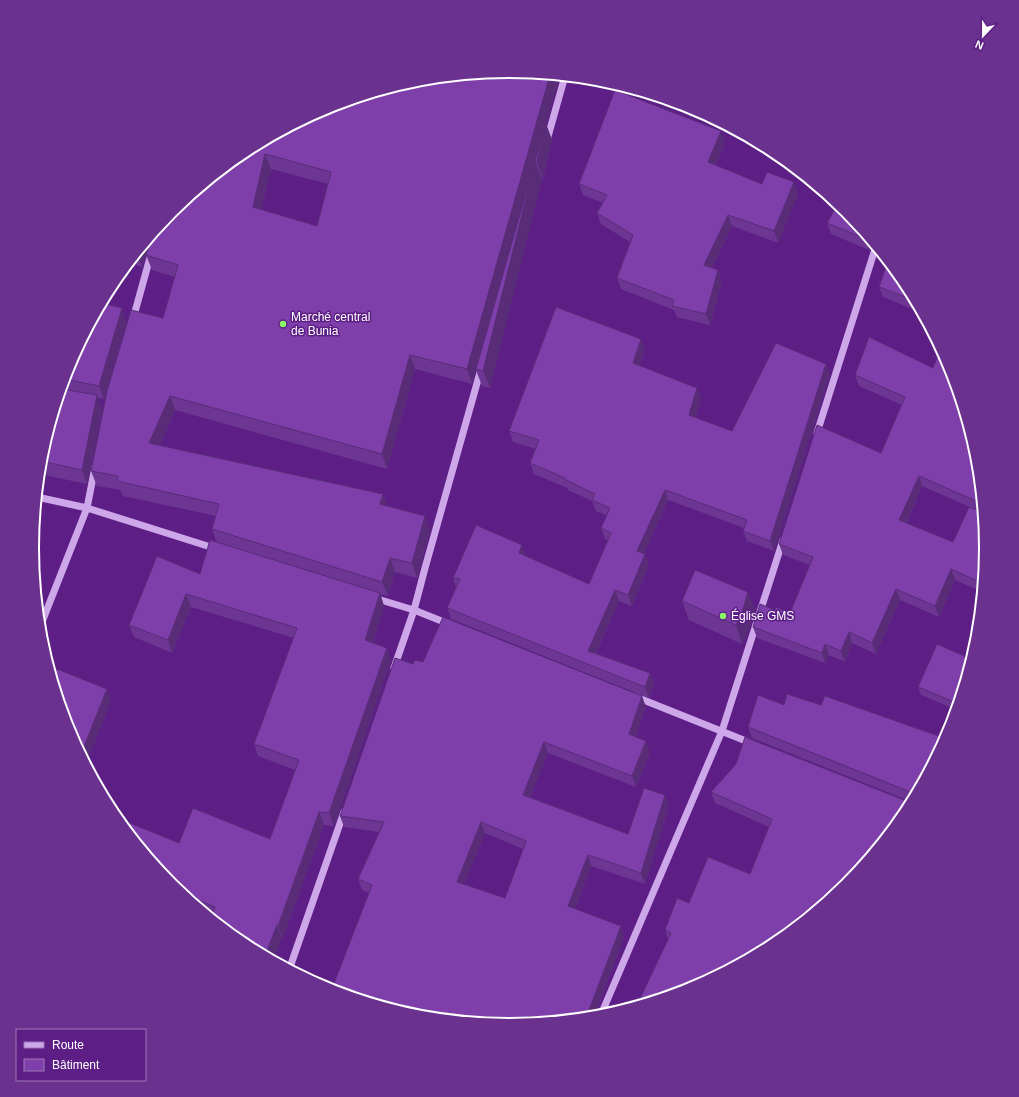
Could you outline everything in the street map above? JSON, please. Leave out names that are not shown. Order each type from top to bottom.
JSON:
[{"type":"street","points":[[545,146],[563,81]]},
{"type":"street","points":[[132,323],[153,248]]},
{"type":"street","points":[[814,443],[874,252]]},
{"type":"street","points":[[391,678],[414,610],[484,361]]},
{"type":"street","points":[[44,617],[87,508],[98,457]]},
{"type":"street","points":[[42,498],[87,508],[224,551]]},
{"type":"street","points":[[603,1009],[722,731],[785,534]]},
{"type":"street","points":[[369,596],[414,610],[458,627]]},
{"type":"street","points":[[627,694],[758,746]]},
{"type":"street","points":[[291,965],[346,805]]},
{"type":"building","name":"Marché central de Bunia","points":[[510,78],[549,80],[467,369],[410,355],[382,454],[170,396],[149,443],[383,494],[380,504],[425,516],[412,563],[390,558],[382,582],[212,529],[219,504],[117,481],[118,476],[91,471],[107,391],[131,310],[163,318],[178,265],[146,255],[148,247],[177,216],[223,175],[274,141],[329,114],[388,94],[448,82]],"holes":[[[265,154],[331,172],[317,226],[253,207]]]},
{"type":"building","points":[[615,90],[721,131],[708,162],[762,184],[767,172],[794,182],[774,231],[728,215],[704,265],[718,270],[706,314],[672,306],[674,300],[617,278],[633,235],[597,213],[607,195],[579,184]]},
{"type":"building","points":[[546,123],[537,162],[535,162],[483,371],[476,369]]},
{"type":"building","points":[[835,209],[863,238],[827,223]]},
{"type":"building","points":[[886,266],[908,298],[879,287]]},
{"type":"building","points":[[107,304],[122,308],[99,386],[70,380],[88,340]]},
{"type":"building","points":[[556,307],[641,339],[633,363],[697,388],[689,415],[732,431],[776,343],[826,364],[770,541],[743,531],[747,520],[665,490],[637,551],[645,554],[628,595],[615,590],[588,651],[650,673],[645,687],[447,608],[460,579],[453,578],[476,525],[522,545],[519,553],[589,584],[611,533],[601,528],[610,508],[592,500],[595,494],[564,479],[565,478],[530,463],[539,440],[509,431]]},
{"type":"building","points":[[869,337],[933,368],[938,355],[955,397],[964,427],[971,457],[977,502],[919,476],[899,520],[953,542],[969,507],[978,510],[980,548],[979,582],[951,569],[935,606],[896,589],[872,643],[849,632],[841,651],[825,644],[822,653],[753,627],[760,604],[775,610],[776,607],[790,613],[813,557],[779,544],[817,425],[881,453],[905,397],[855,375]]},
{"type":"building","points":[[67,390],[97,395],[82,470],[47,462],[55,427]]},
{"type":"building","points":[[210,540],[380,593],[365,640],[387,648],[329,813],[319,812],[278,926],[277,925],[267,952],[248,940],[213,913],[215,907],[196,899],[156,859],[126,822],[179,843],[193,808],[270,839],[299,760],[254,744],[297,628],[186,594],[168,640],[129,625],[157,556],[200,574]]},
{"type":"building","points":[[695,570],[748,592],[741,616],[736,625],[682,601]]},
{"type":"building","points":[[443,617],[642,696],[629,734],[646,741],[632,776],[544,742],[523,795],[628,834],[644,788],[665,795],[641,873],[588,855],[568,906],[621,926],[588,1012],[540,1018],[510,1019],[448,1015],[388,1003],[333,985],[372,885],[358,879],[384,822],[340,816],[395,658],[413,664],[415,660],[423,662]],"holes":[[[481,822],[526,841],[505,898],[457,882]]]},
{"type":"building","points":[[937,644],[967,657],[954,702],[918,687]]},
{"type":"building","points":[[57,669],[107,689],[84,748],[64,700],[56,672]]},
{"type":"building","points":[[787,694],[821,705],[825,696],[940,737],[911,794],[908,791],[748,727],[758,695],[784,705]]},
{"type":"building","points":[[745,737],[904,800],[908,799],[883,835],[863,859],[820,902],[796,922],[745,956],[718,970],[690,983],[639,1001],[671,933],[665,930],[677,898],[689,903],[708,857],[750,874],[772,819],[711,792],[736,764]]},
{"type":"place","name":"Marché central de Bunia","points":[[283,324]]},
{"type":"place","name":"Église GMS","points":[[723,616]]}]
